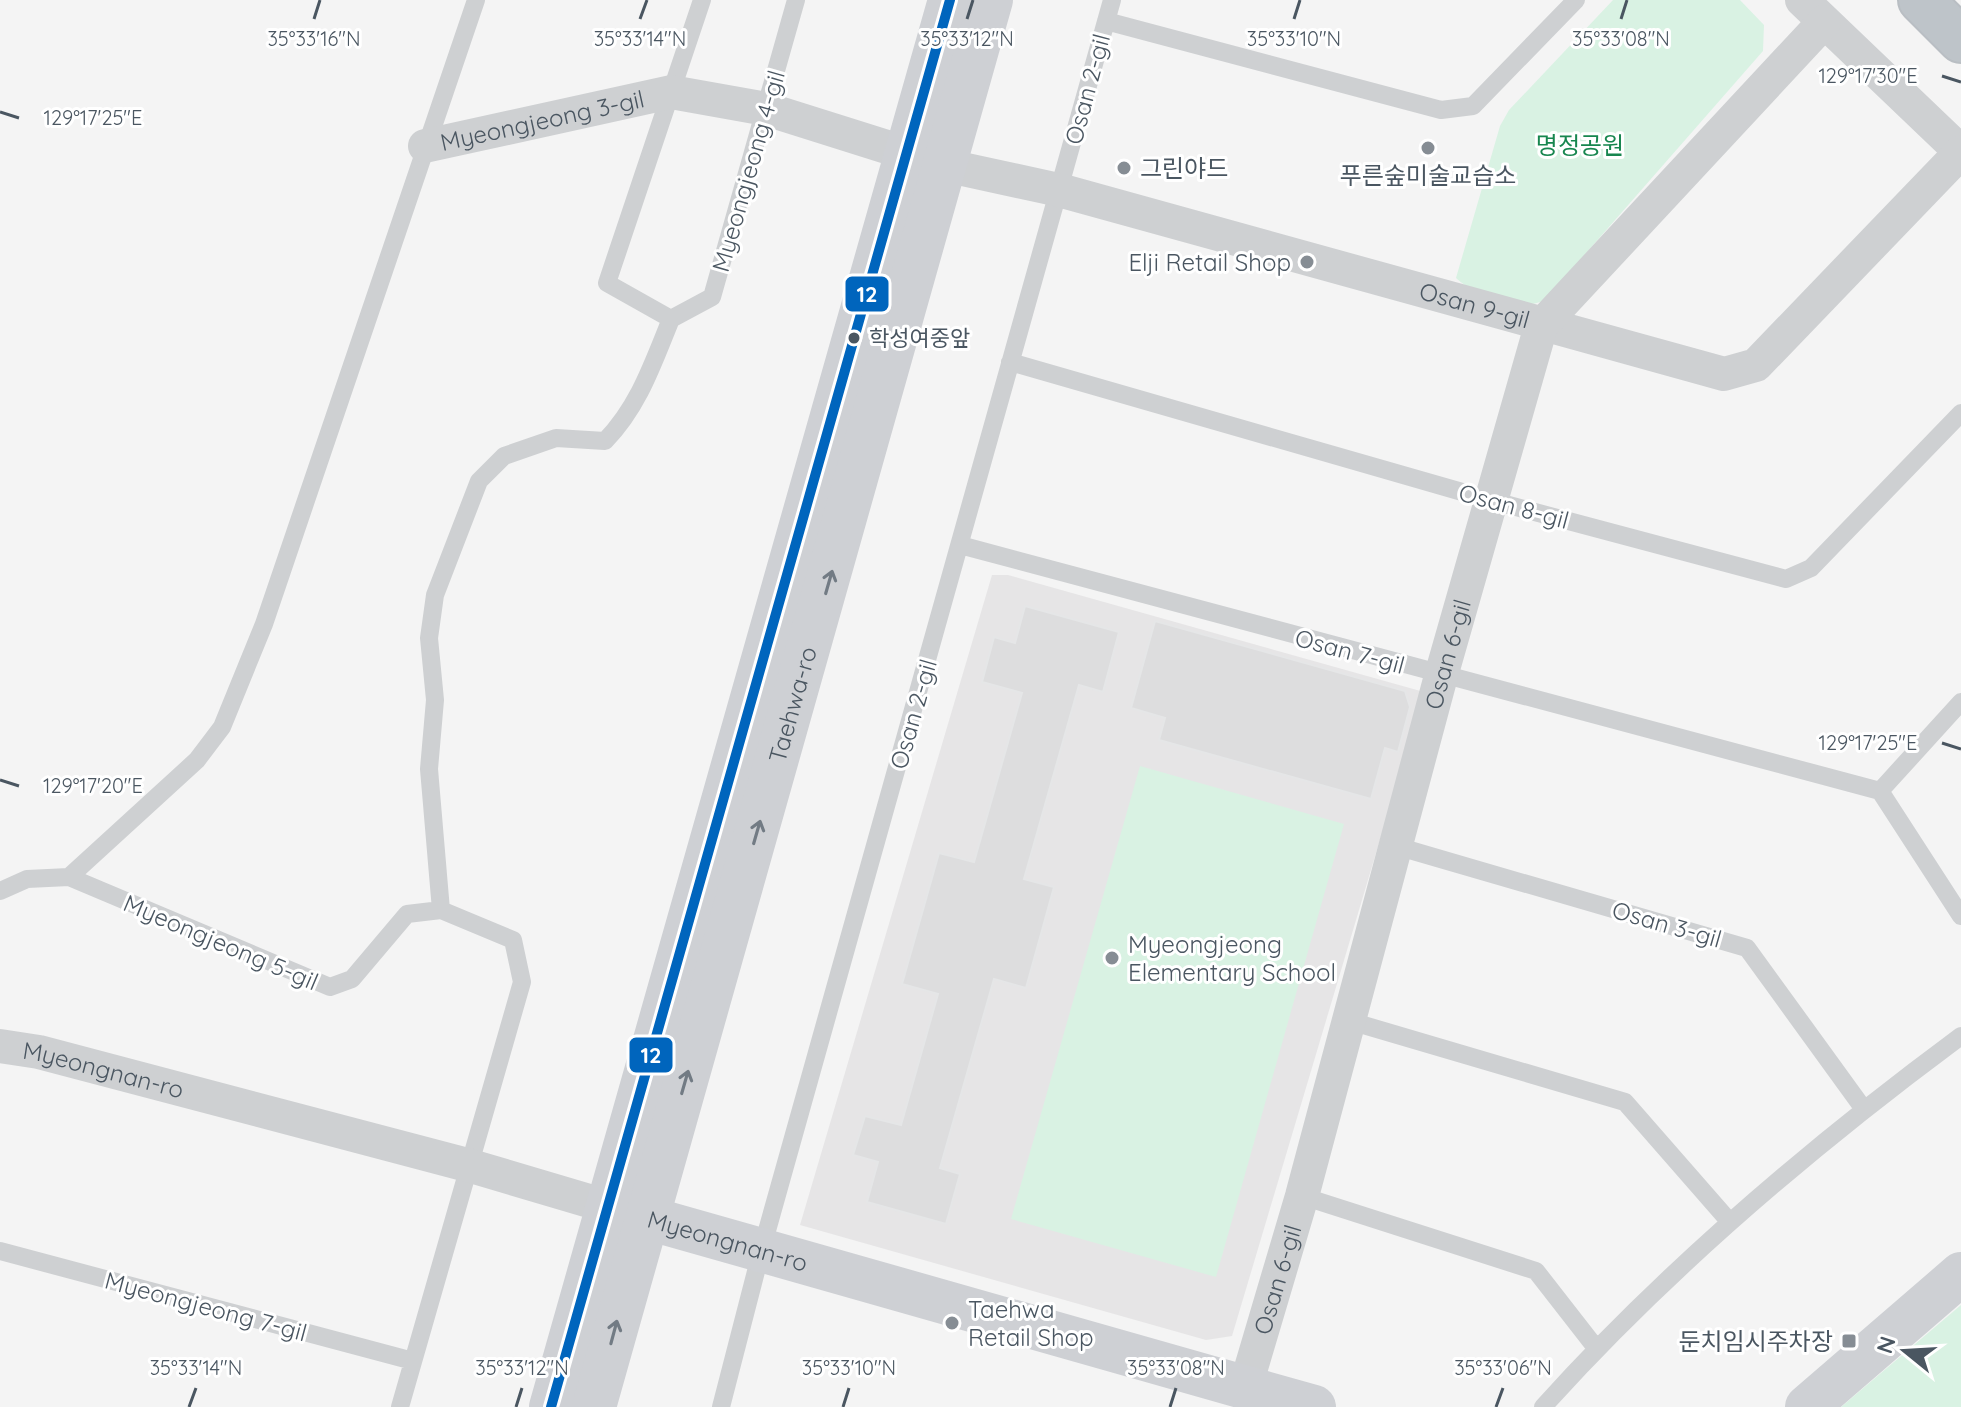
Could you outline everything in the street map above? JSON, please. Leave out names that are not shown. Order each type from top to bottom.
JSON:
[{"type":"highway","points":[[1921,0],[1961,40]]},
{"type":"main road","name":"Taehwa-ro","points":[[926,159],[950,0]]},
{"type":"main road","name":"Taehwa-ro","points":[[551,1407],[626,1212],[926,159],[991,0]]},
{"type":"main road","name":"Taehwa-ro","points":[[594,1407],[626,1212]]},
{"type":"main road","name":"Myeongnan-ro","points":[[626,1212],[1246,1385],[1314,1407]]},
{"type":"main road","points":[[1807,1407],[1961,1274]]},
{"type":"street","points":[[1813,11],[1961,152]]},
{"type":"street","name":"Osan 6-gil","points":[[1246,1385],[1302,1196],[1441,676],[1541,326],[1813,11]]},
{"type":"street","name":"Myeongjeong 3-gil","points":[[425,146],[671,92],[766,109],[926,159]]},
{"type":"street","name":"Osan 9-gil","points":[[926,159],[1059,190],[1541,326],[1724,374],[1756,365],[1961,152]]},
{"type":"street","name":"Myeongnan-ro","points":[[0,1046],[39,1052],[471,1166],[626,1212]]},
{"type":"lane","name":"Myeongjeong 3-gil","points":[[425,146],[476,0]]},
{"type":"lane","name":"Myeongjeong 3-gil","points":[[671,319],[607,283],[702,0]]},
{"type":"lane","name":"Myeongjeong 4-gil","points":[[671,319],[712,297],[796,0]]},
{"type":"lane","name":"Osan 2-gil","points":[[721,1407],[761,1252],[1112,0]]},
{"type":"lane","name":"Osan 2-gil","points":[[1106,21],[1441,110],[1473,106],[1576,0]]},
{"type":"lane","points":[[69,877],[197,760],[222,727],[264,624],[425,146]]},
{"type":"lane","points":[[400,1407],[522,982],[513,940],[441,910],[429,769],[435,700],[429,638],[435,595],[479,481],[504,456],[556,438],[605,441],[625,420],[649,376],[671,319]]},
{"type":"lane","name":"Osan 8-gil","points":[[1010,362],[1490,500],[1786,579],[1811,568],[1961,413]]},
{"type":"lane","name":"Osan 7-gil","points":[[960,545],[1880,791]]},
{"type":"lane","points":[[1961,702],[1880,791],[1961,916]]},
{"type":"lane","name":"Osan 3-gil","points":[[1396,846],[1747,948],[1863,1108]]},
{"type":"lane","name":"Myeongjeong 5-gil","points":[[0,891],[27,879],[69,877],[330,987],[352,979],[407,914],[441,910]]},
{"type":"lane","points":[[1350,1021],[1625,1102],[1729,1221]]},
{"type":"lane","points":[[1543,1407],[1596,1348],[1729,1221],[1863,1108],[1961,1036]]},
{"type":"lane","points":[[1302,1196],[1536,1271],[1596,1348]]},
{"type":"lane","name":"Myeongjeong 7-gil","points":[[0,1251],[413,1361]]},
{"type":"shaded area","name":"Myeongjeong Elementary School","points":[[992,575],[1008,575],[1424,692],[1232,1336],[1206,1340],[800,1225]]},
{"type":"green space","name":"명정공원","points":[[1613,0],[1740,0],[1764,25],[1763,51],[1545,300],[1523,305],[1486,297],[1456,278],[1500,126],[1509,110]]},
{"type":"green space","points":[[1140,766],[1344,824],[1216,1277],[1011,1219]]},
{"type":"green space","points":[[1961,1305],[1961,1407],[1841,1407]]},
{"type":"building","points":[[1025,606],[1119,632],[1103,692],[1079,685],[1024,879],[1054,887],[1026,988],[994,979],[940,1168],[960,1174],[946,1224],[867,1202],[878,1162],[853,1155],[865,1116],[901,1125],[938,994],[902,984],[939,853],[974,862],[1022,693],[982,682],[994,637],[1015,643]]},
{"type":"building","points":[[1155,621],[1405,691],[1410,707],[1398,752],[1385,748],[1371,799],[1159,740],[1165,718],[1131,708]]},
{"type":"transit line","name":"12","points":[[551,1407],[950,0]]},
{"type":"place","name":"푸른숲미술교습소","points":[[1428,148]]},
{"type":"place","name":"그린야드","points":[[1124,168]]},
{"type":"place","name":"Elji Retail Shop","points":[[1307,262]]},
{"type":"place","name":"학성여중앞","points":[[854,338]]},
{"type":"place","name":"Myeongjeong Elementary School","points":[[1112,958]]},
{"type":"place","name":"Taehwa Retail Shop","points":[[952,1323]]},
{"type":"place","name":"둔치임시주차장","points":[[1849,1341]]}]
